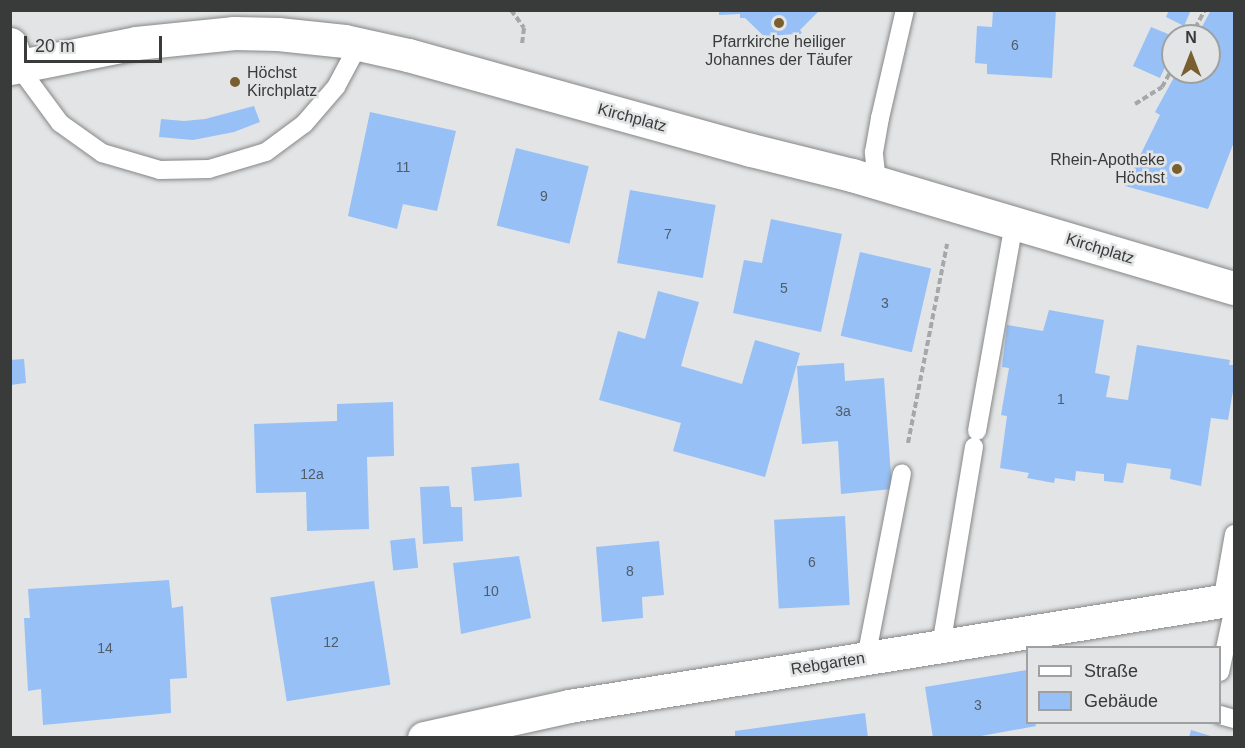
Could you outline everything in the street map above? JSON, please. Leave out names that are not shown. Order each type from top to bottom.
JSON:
[{"type":"main road","name":"Kirchplatz","points":[[13,59],[234,33],[278,34],[359,44],[408,55],[877,183],[1234,288]]},
{"type":"main road","name":"Rebgarten","points":[[424,738],[569,706],[1230,602]]},
{"type":"lane","points":[[877,183],[874,152],[905,10]]},
{"type":"lane","points":[[13,59],[60,123],[102,153],[160,170],[209,169],[266,152],[304,124],[338,84],[359,44]]},
{"type":"lane","points":[[941,646],[1014,224]]},
{"type":"lane","points":[[866,658],[902,473]]},
{"type":"lane","points":[[1221,665],[1230,602],[1234,534]]},
{"type":"path","points":[[511,10],[524,28],[520,53]]},
{"type":"path","points":[[1197,24],[1205,10]]},
{"type":"path","points":[[1136,104],[1164,84]]},
{"type":"path","points":[[902,473],[948,237]]},
{"type":"building","name":"Pfarrkirche heiliger Johannes der Täufer","points":[[719,10],[820,10],[800,30],[802,33],[795,36],[794,34],[770,36],[768,40],[745,18],[740,18],[740,14],[719,15]]},
{"type":"building","points":[[993,10],[1056,10],[1052,78],[987,74],[987,64],[975,63],[977,26],[992,27]]},
{"type":"building","points":[[1169,10],[1191,10],[1185,24],[1166,17]]},
{"type":"building","points":[[1211,10],[1234,10],[1234,142],[1208,209],[1125,186],[1160,115],[1155,112],[1170,84],[1221,84],[1221,24],[1203,24]]},
{"type":"building","points":[[1151,27],[1161,31],[1160,78],[1133,66]]},
{"type":"building","points":[[254,106],[260,122],[234,132],[193,140],[159,137],[161,119],[184,121],[205,119]]},
{"type":"building","points":[[370,112],[456,131],[437,211],[403,204],[397,229],[348,216]]},
{"type":"building","points":[[516,148],[589,166],[569,244],[497,226]]},
{"type":"building","points":[[630,190],[716,205],[703,278],[617,263]]},
{"type":"building","points":[[771,219],[842,234],[821,332],[733,313],[744,260],[762,263]]},
{"type":"building","points":[[860,252],[931,268],[912,352],[841,336]]},
{"type":"building","points":[[658,291],[699,302],[681,366],[742,384],[755,340],[800,353],[765,477],[673,451],[681,423],[599,400],[618,331],[645,339]]},
{"type":"building","points":[[1049,310],[1104,320],[1095,373],[1110,376],[1106,397],[1128,400],[1137,345],[1230,360],[1229,365],[1234,365],[1234,385],[1228,420],[1211,418],[1201,486],[1170,479],[1171,469],[1127,463],[1123,483],[1104,481],[1104,474],[1076,471],[1075,481],[1055,478],[1054,483],[1027,478],[1029,473],[1000,468],[1007,416],[1001,415],[1009,368],[1002,367],[1007,325],[1043,331]]},
{"type":"building","points":[[24,359],[26,383],[10,385],[10,360]]},
{"type":"building","points":[[844,363],[845,381],[884,378],[892,489],[841,494],[838,441],[802,444],[797,366]]},
{"type":"building","points":[[393,402],[394,456],[367,457],[369,529],[307,531],[306,492],[256,493],[254,424],[337,421],[337,404]]},
{"type":"building","points":[[519,463],[522,497],[474,501],[471,467]]},
{"type":"building","points":[[449,486],[451,507],[462,507],[463,541],[423,544],[420,487]]},
{"type":"building","points":[[845,516],[850,605],[779,609],[774,520]]},
{"type":"building","points":[[415,538],[418,568],[393,570],[390,541]]},
{"type":"building","points":[[659,541],[664,595],[642,597],[643,618],[602,622],[596,547]]},
{"type":"building","points":[[519,556],[531,618],[461,634],[453,563]]},
{"type":"building","points":[[169,580],[172,608],[183,606],[187,678],[170,679],[171,713],[43,725],[41,689],[28,691],[24,618],[30,618],[28,589]]},
{"type":"building","points":[[374,581],[390,685],[287,701],[270,597]]},
{"type":"building","points":[[1026,670],[1026,724],[1036,724],[1036,726],[970,738],[933,738],[925,687]]},
{"type":"building","points":[[865,713],[868,738],[735,738],[735,731]]},
{"type":"building","points":[[1191,730],[1214,737],[1214,738],[1189,738]]},
{"type":"place","name":"Pfarrkirche heiliger Johannes der Täufer","points":[[779,23]]},
{"type":"place","name":"Höchst Kirchplatz","points":[[235,82]]},
{"type":"place","name":"Rhein-Apotheke Höchst","points":[[1177,169]]}]
